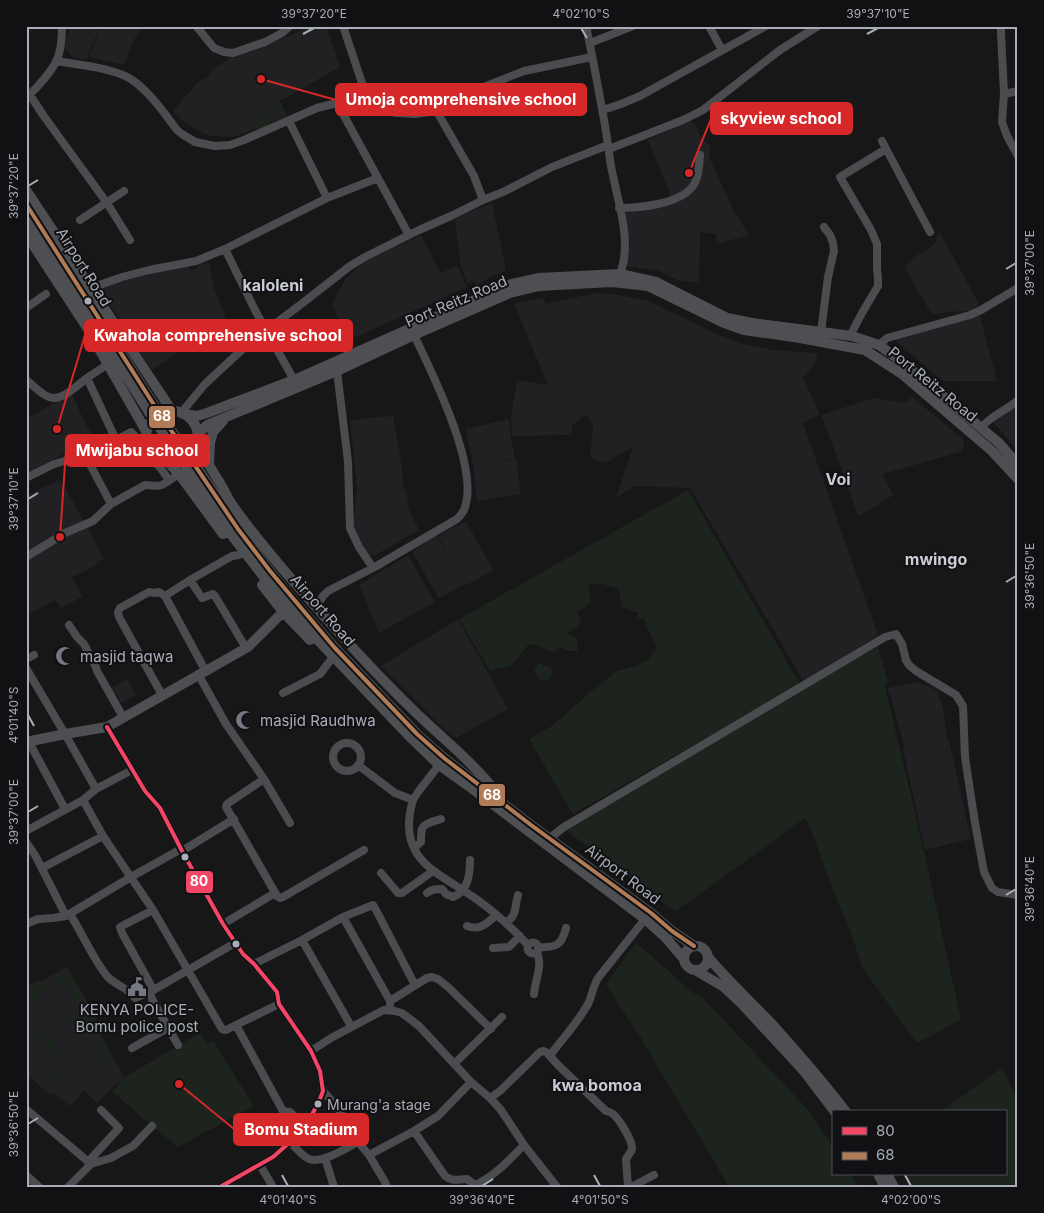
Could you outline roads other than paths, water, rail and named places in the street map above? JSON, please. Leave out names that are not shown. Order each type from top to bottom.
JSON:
[{"type":"main road","points":[[26,190],[91,288],[178,412],[191,420],[209,466],[241,516],[275,559],[368,665],[408,705],[462,754],[486,779],[505,805]]},
{"type":"main road","name":"Airport Road","points":[[26,204],[30,225],[144,404],[199,484],[218,516],[286,603],[399,726],[439,765],[645,919],[665,937],[684,959]]},
{"type":"main road","points":[[30,225],[146,431]]},
{"type":"main road","points":[[197,437],[195,448],[189,456],[182,460],[168,462],[160,460],[150,450],[146,442],[146,431],[155,416],[163,412],[178,412],[197,416],[207,413],[294,380],[508,285],[538,278],[620,274],[656,282],[727,318],[852,336],[880,345],[999,444],[1018,464]]},
{"type":"main road","name":"Port Reitz Road","points":[[197,437],[207,426],[337,371],[510,293],[539,286],[612,282],[648,286],[724,323],[744,330],[865,350],[902,374],[992,451],[1018,479]]},
{"type":"main road","points":[[209,466],[210,443],[213,432],[225,418]]},
{"type":"main road","points":[[168,462],[239,555],[286,603],[330,662],[350,674]]},
{"type":"main road","points":[[28,742],[107,727],[246,648],[286,603]]},
{"type":"main road","name":"Airport Road","points":[[286,603],[334,647],[417,734],[444,758],[694,946]]},
{"type":"main road","points":[[834,1110],[803,1070],[741,1003],[724,987],[689,968],[684,959],[686,952],[690,948],[697,946],[706,951],[708,957],[729,981],[821,1078],[845,1110]]},
{"type":"main road","points":[[695,970],[699,970],[707,964],[708,957]]},
{"type":"street","points":[[62,26],[62,37],[56,61],[28,96],[107,203],[130,240]]},
{"type":"street","points":[[196,26],[214,48],[233,53],[265,42],[282,33],[290,26]]},
{"type":"street","points":[[343,26],[370,107]]},
{"type":"street","points":[[586,26],[625,238],[626,251],[620,274]]},
{"type":"street","points":[[590,43],[633,26]]},
{"type":"street","points":[[709,26],[722,50]]},
{"type":"street","points":[[602,110],[640,96],[766,26]]},
{"type":"street","points":[[178,412],[204,384],[246,345],[350,266],[409,235],[552,167],[683,120],[702,110],[780,50],[818,26]]},
{"type":"street","points":[[1001,26],[1004,94],[1002,122],[1018,156]]},
{"type":"street","points":[[56,61],[121,74],[134,81],[152,98],[176,130],[195,142],[215,146],[230,145],[244,140],[317,108],[336,102],[352,103],[397,113],[415,114],[429,112],[446,107],[509,76],[524,71],[592,57]]},
{"type":"street","points":[[1004,94],[1018,91]]},
{"type":"street","points":[[336,102],[409,235]]},
{"type":"street","points":[[436,110],[474,176],[483,200]]},
{"type":"street","points":[[290,121],[327,198]]},
{"type":"street","points":[[882,142],[930,232]]},
{"type":"street","points":[[852,336],[852,332],[878,286],[876,269],[878,244],[872,230],[840,178],[886,149]]},
{"type":"street","points":[[619,208],[647,207],[677,199],[685,194],[697,180],[700,155]]},
{"type":"street","points":[[91,288],[149,270],[196,261],[225,249],[327,198],[378,178]]},
{"type":"street","points":[[80,220],[124,191]]},
{"type":"street","points":[[821,332],[828,277],[834,250],[833,243],[824,227]]},
{"type":"street","points":[[225,249],[294,380]]},
{"type":"street","points":[[880,345],[888,338],[970,315],[1018,288]]},
{"type":"street","points":[[26,308],[46,294]]},
{"type":"street","points":[[316,607],[328,591],[373,568],[457,519],[462,514],[465,506],[467,486],[464,460],[449,414],[414,335]]},
{"type":"street","points":[[26,380],[44,394],[55,398],[65,394],[108,364]]},
{"type":"street","points":[[337,371],[348,462],[350,528],[373,568]]},
{"type":"street","points":[[87,378],[116,440]]},
{"type":"street","points":[[980,428],[987,420],[1018,400]]},
{"type":"street","points":[[26,478],[54,464],[85,455],[97,446],[116,440],[131,432],[138,439],[146,456],[159,466],[170,480]]},
{"type":"street","points":[[85,455],[111,504]]},
{"type":"street","points":[[26,557],[65,533],[93,521],[111,504],[145,485],[162,485],[179,474]]},
{"type":"street","points":[[165,596],[232,556],[239,555]]},
{"type":"street","points":[[190,580],[202,598],[213,594],[215,596],[246,648]]},
{"type":"street","points":[[162,695],[118,612],[120,608],[149,592],[160,592],[165,596],[226,724],[264,779],[290,823]]},
{"type":"street","points":[[69,625],[84,644],[96,665],[95,668],[123,717]]},
{"type":"street","points":[[550,838],[564,827],[885,637],[896,634],[902,644],[909,665],[956,695],[962,706],[964,757],[984,872],[992,888],[998,892],[1018,895]]},
{"type":"street","points":[[283,693],[320,674],[330,662]]},
{"type":"street","points":[[26,668],[96,789]]},
{"type":"street","points":[[107,727],[145,792],[160,808],[222,924],[243,954],[254,964],[277,992],[279,1004],[311,1051],[320,1071],[323,1091],[341,1113],[358,1142],[369,1155],[386,1187]]},
{"type":"street","points":[[28,742],[65,809]]},
{"type":"street","points":[[358,765],[395,793],[413,800]]},
{"type":"street","points":[[439,765],[413,800],[408,825],[410,839],[422,861],[433,871],[463,890],[506,923],[528,945],[529,952],[533,954],[537,950],[560,943],[566,928]]},
{"type":"street","points":[[26,831],[83,800],[96,789],[132,770]]},
{"type":"street","points":[[264,779],[226,805],[275,893],[280,898],[364,850]]},
{"type":"street","points":[[83,800],[103,836],[153,910],[222,1029],[226,1030],[279,1004]]},
{"type":"street","points":[[26,924],[38,918],[68,915],[234,819]]},
{"type":"street","points":[[414,848],[420,842],[423,827],[441,819]]},
{"type":"street","points":[[42,868],[103,836]]},
{"type":"street","points":[[26,842],[35,854],[68,915],[101,967],[110,978],[124,987],[135,998],[152,991],[235,943]]},
{"type":"street","points":[[427,893],[431,890],[442,890],[453,898],[463,890],[468,877],[470,860]]},
{"type":"street","points":[[382,873],[398,893],[402,893],[433,871]]},
{"type":"street","points":[[222,924],[275,893]]},
{"type":"street","points":[[506,923],[515,913],[518,895]]},
{"type":"street","points":[[254,964],[343,917],[372,905],[415,985]]},
{"type":"street","points":[[153,910],[120,927],[152,991],[152,1000],[178,1045]]},
{"type":"street","points":[[467,926],[478,928],[496,915]]},
{"type":"street","points":[[343,917],[390,1000],[390,1010]]},
{"type":"street","points":[[548,1054],[552,1053],[579,1018],[591,998],[598,978],[645,919]]},
{"type":"street","points":[[493,948],[509,947],[520,936]]},
{"type":"street","points":[[302,940],[351,1026]]},
{"type":"street","points":[[534,994],[539,965],[537,950]]},
{"type":"street","points":[[390,1000],[430,977],[438,979],[448,986],[491,1029]]},
{"type":"street","points":[[311,1051],[351,1026],[378,1013],[390,1010],[402,1013],[414,1021],[506,1116],[524,1145],[556,1187]]},
{"type":"street","points":[[454,1064],[502,1017]]},
{"type":"street","points":[[236,1025],[283,1111],[290,1112],[304,1125]]},
{"type":"street","points":[[132,1048],[168,1028]]},
{"type":"street","points":[[490,1098],[500,1091],[540,1052],[544,1051],[621,1123],[632,1146],[632,1150],[626,1159],[630,1187],[654,1175]]},
{"type":"street","points":[[369,1155],[438,1116],[471,1082]]},
{"type":"street","points":[[220,1187],[280,1152],[316,1108],[323,1091]]},
{"type":"street","points":[[26,1109],[89,1163]]},
{"type":"street","points":[[68,1187],[119,1128],[101,1110]]},
{"type":"street","points":[[89,1163],[112,1158],[120,1154],[133,1146],[152,1126]]},
{"type":"street","points":[[414,1131],[445,1176],[453,1180],[467,1179],[475,1184],[488,1178],[524,1145]]},
{"type":"street","points":[[108,1142],[120,1154]]},
{"type":"street","points":[[290,1142],[312,1160],[325,1158],[358,1142]]},
{"type":"street","points":[[325,1158],[334,1187]]},
{"type":"street","points":[[260,1165],[273,1187]]},
{"type":"street","points":[[26,1175],[39,1187]]},
{"type":"place","name":"Umoja comprehensive school","points":[[261,79]]},
{"type":"place","name":"skyview school","points":[[689,173]]},
{"type":"place","name":"Kwahola comprehensive school","points":[[57,429]]},
{"type":"place","name":"Mwijabu school","points":[[60,537]]},
{"type":"place","name":"masjid taqwa","points":[[65,656]]},
{"type":"place","name":"masjid Raudhwa","points":[[245,720]]},
{"type":"place","name":"KENYA POLICE- Bomu police post","points":[[137,987]]},
{"type":"place","name":"Bomu Stadium","points":[[179,1084]]},
{"type":"place","name":"Murang'a stage","points":[[318,1104]]},
{"type":"district","name":"kaloleni","points":[[273,285]]},
{"type":"district","name":"Voi","points":[[838,479]]},
{"type":"district","name":"mwingo","points":[[936,559]]},
{"type":"district","name":"kwa bomoa","points":[[597,1085]]}]
